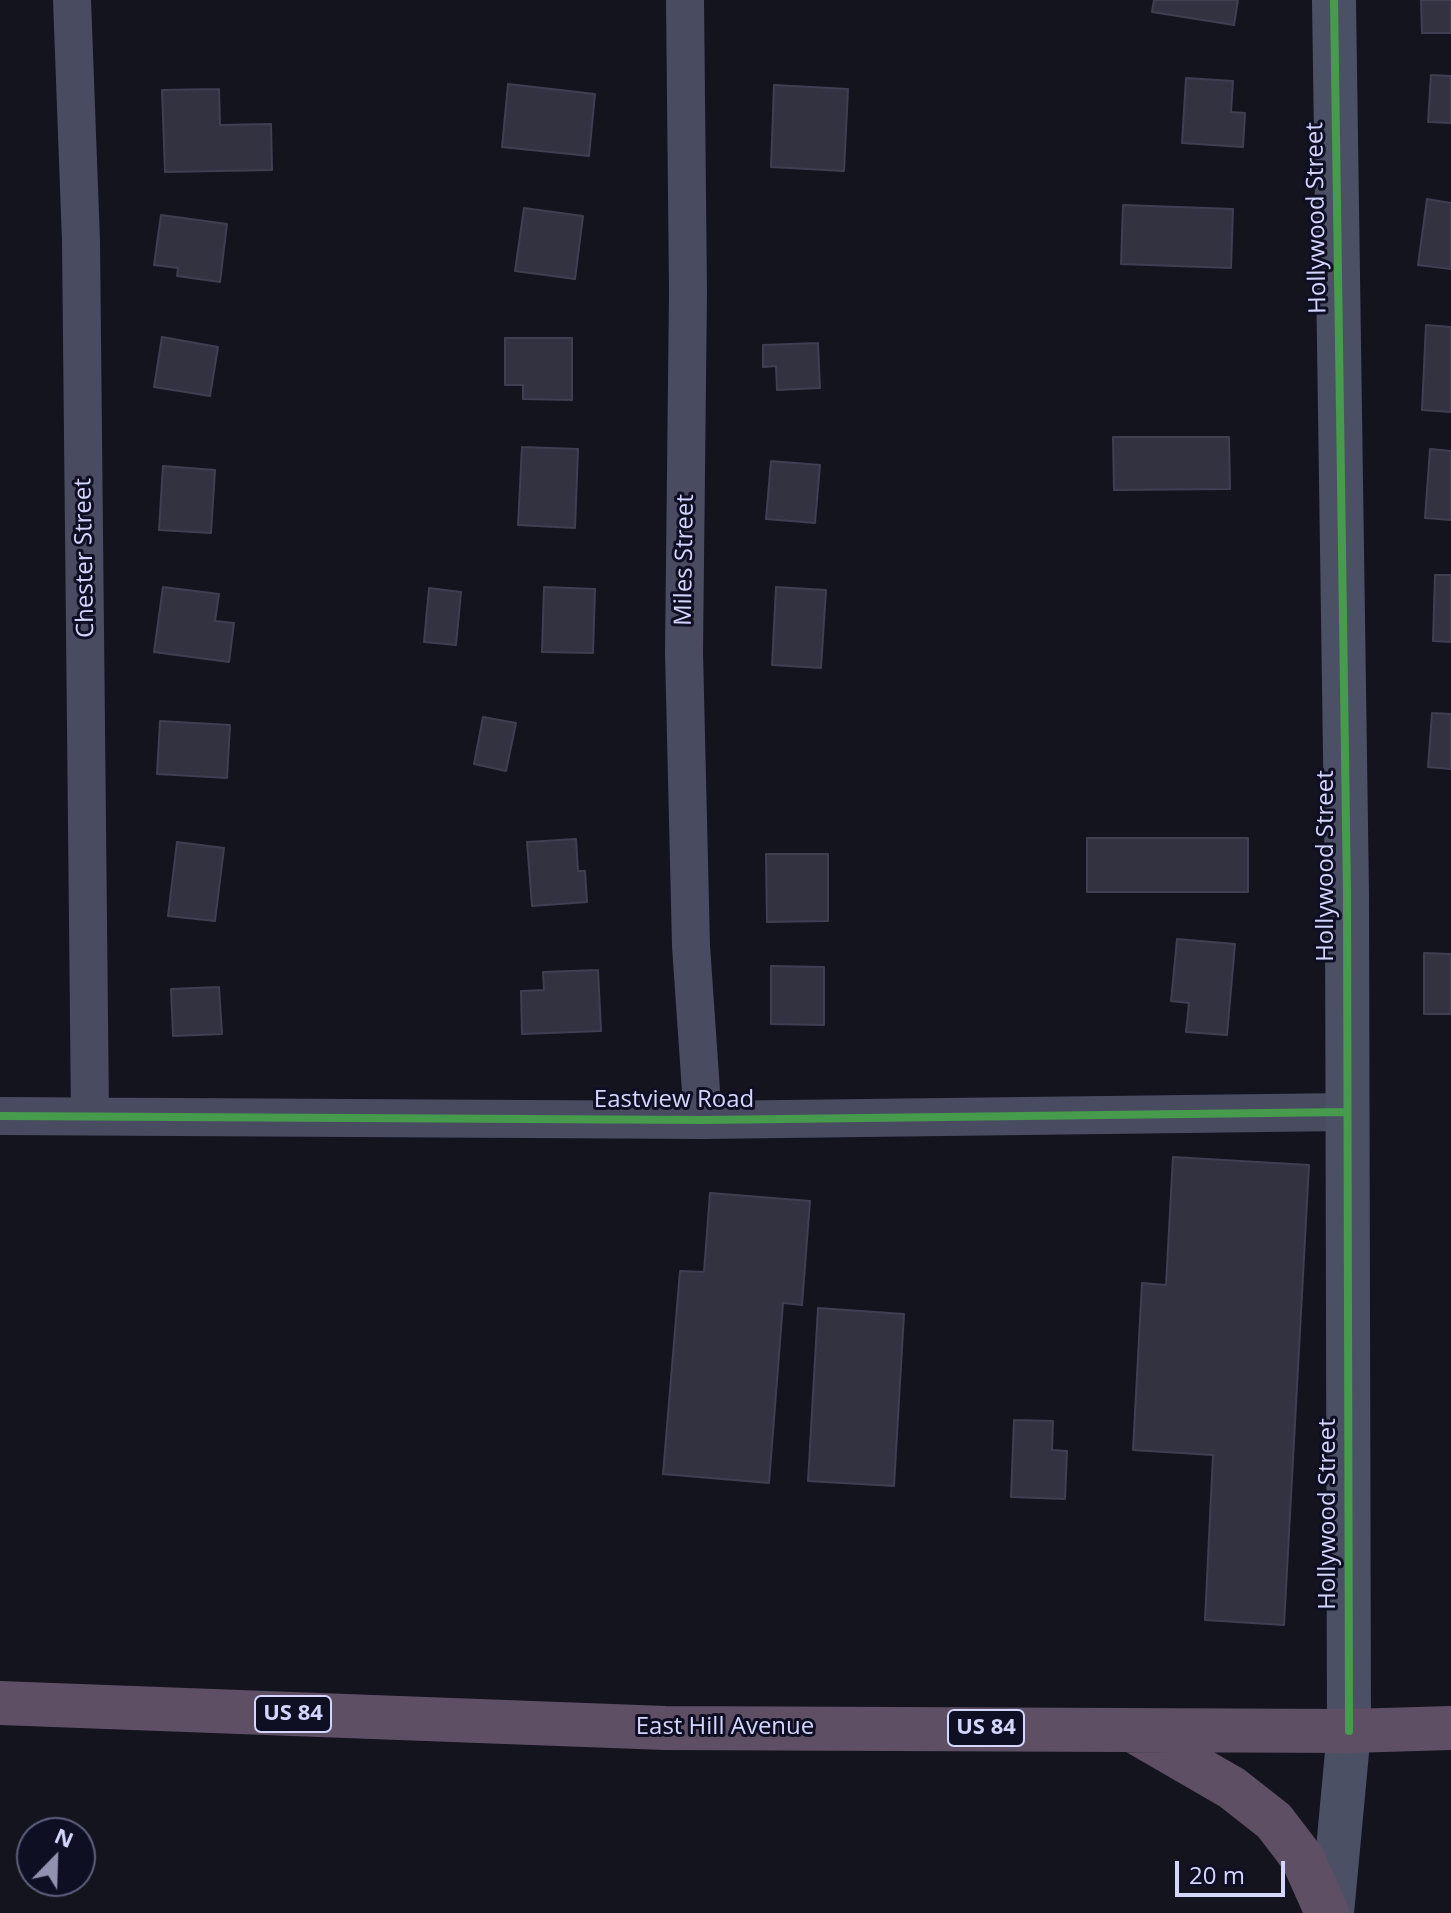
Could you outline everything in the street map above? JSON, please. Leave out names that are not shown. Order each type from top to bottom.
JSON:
[{"type":"highway","name":"East Hill Avenue","points":[[0,1703],[665,1728],[1349,1731],[1451,1728]]},
{"type":"highway","points":[[1131,1729],[1232,1788],[1274,1821],[1303,1859],[1329,1913]]},
{"type":"street","name":"Chester Street","points":[[72,0],[81,241],[90,1116]]},
{"type":"street","name":"Miles Street","points":[[685,0],[688,292],[684,652],[691,946],[703,1120]]},
{"type":"street","name":"Hollywood Street","points":[[1329,1913],[1349,1731],[1347,1112],[1334,0]]},
{"type":"street","name":"Eastview Road","points":[[0,1116],[703,1120],[1347,1112]]},
{"type":"building","points":[[1154,0],[1238,0],[1234,25],[1152,12]]},
{"type":"building","points":[[1421,0],[1451,0],[1451,33],[1422,33]]},
{"type":"building","points":[[1431,75],[1451,76],[1451,123],[1428,122]]},
{"type":"building","points":[[1186,78],[1233,81],[1231,112],[1245,113],[1243,147],[1182,143]]},
{"type":"building","points":[[508,84],[595,94],[589,156],[502,147]]},
{"type":"building","points":[[774,85],[848,89],[844,171],[771,167]]},
{"type":"building","points":[[219,89],[220,125],[271,124],[272,170],[165,172],[162,90]]},
{"type":"building","points":[[1427,199],[1451,203],[1451,269],[1418,265]]},
{"type":"building","points":[[1123,205],[1233,209],[1231,268],[1121,264]]},
{"type":"building","points":[[524,208],[583,216],[575,279],[515,271]]},
{"type":"building","points":[[161,215],[227,224],[220,282],[177,276],[178,268],[154,265]]},
{"type":"building","points":[[1426,325],[1451,327],[1451,412],[1422,410]]},
{"type":"building","points":[[162,337],[218,347],[210,396],[154,387]]},
{"type":"building","points":[[505,338],[572,338],[572,400],[523,399],[523,385],[505,385]]},
{"type":"building","points":[[818,343],[820,388],[777,390],[776,366],[763,367],[763,345]]},
{"type":"building","points":[[1113,437],[1229,437],[1230,489],[1114,490]]},
{"type":"building","points":[[522,447],[578,449],[575,528],[518,525]]},
{"type":"building","points":[[1430,449],[1451,451],[1451,520],[1425,518]]},
{"type":"building","points":[[771,461],[820,465],[815,523],[766,519]]},
{"type":"building","points":[[163,466],[215,470],[211,533],[159,530]]},
{"type":"building","points":[[1435,575],[1451,575],[1451,642],[1433,641]]},
{"type":"building","points":[[163,587],[219,594],[215,621],[234,623],[229,662],[154,652]]},
{"type":"building","points":[[544,587],[595,589],[593,653],[542,652]]},
{"type":"building","points":[[776,587],[826,590],[821,668],[772,665]]},
{"type":"building","points":[[429,588],[461,592],[456,645],[424,642]]},
{"type":"building","points":[[1432,713],[1451,714],[1451,769],[1428,767]]},
{"type":"building","points":[[483,717],[516,723],[506,771],[474,764]]},
{"type":"building","points":[[160,721],[230,725],[227,778],[157,774]]},
{"type":"building","points":[[1087,838],[1248,838],[1248,892],[1087,892]]},
{"type":"building","points":[[576,839],[578,871],[585,871],[587,902],[532,906],[527,842]]},
{"type":"building","points":[[177,842],[224,848],[215,921],[168,916]]},
{"type":"building","points":[[766,854],[828,854],[828,921],[767,922]]},
{"type":"building","points":[[1177,939],[1235,944],[1227,1035],[1186,1032],[1189,1003],[1171,1001]]},
{"type":"building","points":[[1424,953],[1451,954],[1451,1014],[1424,1014]]},
{"type":"building","points":[[771,966],[824,967],[824,1025],[771,1024]]},
{"type":"building","points":[[598,970],[601,1031],[522,1034],[521,991],[544,990],[543,972]]},
{"type":"building","points":[[219,987],[222,1034],[173,1036],[171,989]]},
{"type":"building","points":[[1173,1157],[1309,1165],[1284,1625],[1205,1620],[1213,1455],[1133,1450],[1142,1283],[1166,1285]]},
{"type":"building","points":[[710,1193],[810,1201],[802,1305],[783,1303],[769,1483],[663,1474],[680,1271],[704,1272]]},
{"type":"building","points":[[818,1308],[904,1314],[894,1486],[808,1481]]},
{"type":"building","points":[[1014,1420],[1053,1421],[1052,1450],[1067,1451],[1065,1499],[1011,1497]]},
{"type":"cycle path","points":[[1334,0],[1347,892],[1349,1731]]},
{"type":"cycle path","points":[[0,1116],[703,1120],[1347,1112]]}]
